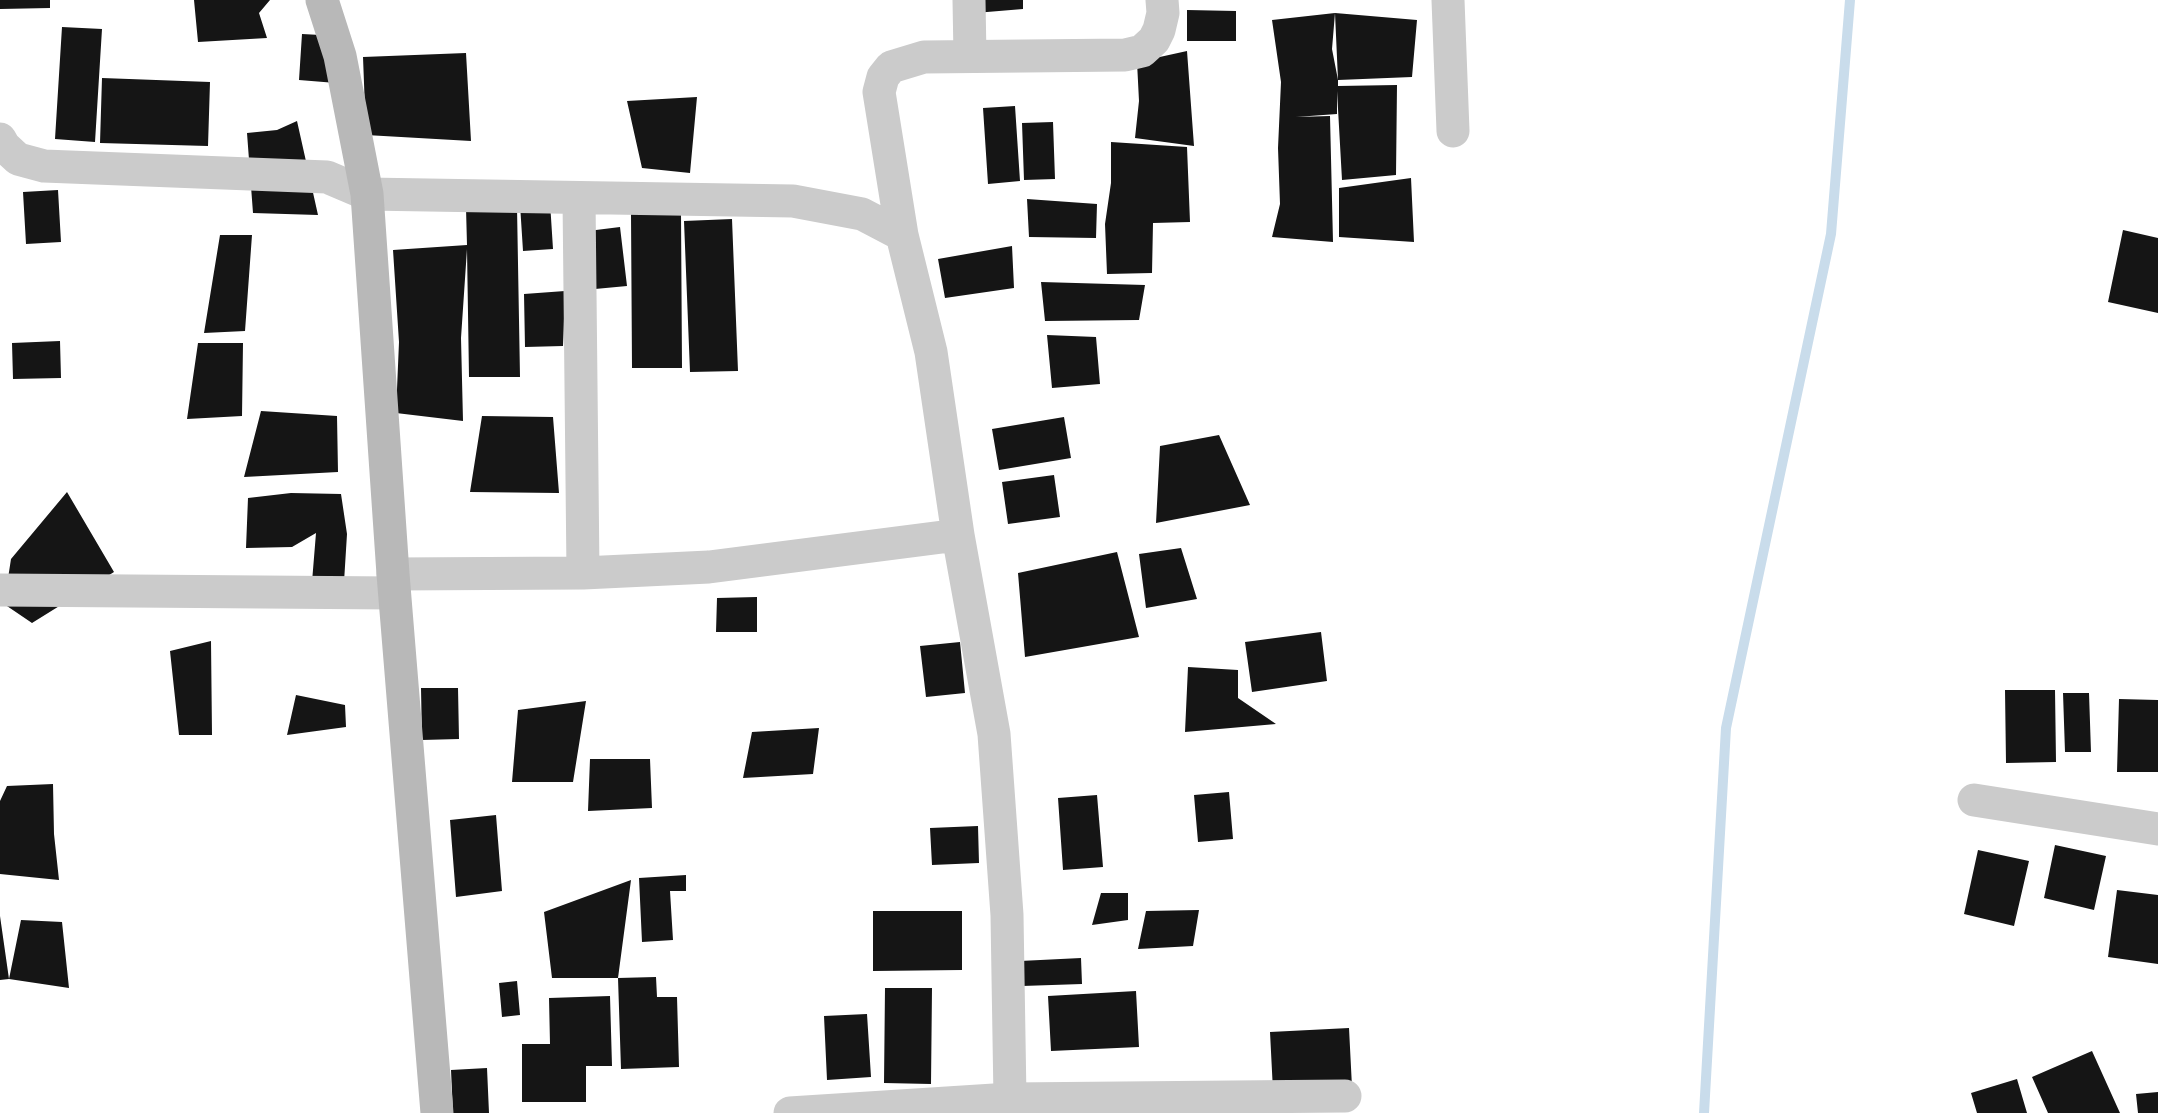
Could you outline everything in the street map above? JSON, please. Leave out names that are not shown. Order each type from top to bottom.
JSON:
[{"type":"street","points":[[322,0],[340,56],[367,194],[393,583],[437,1113]]},
{"type":"street","points":[[969,0],[970,56]]},
{"type":"street","points":[[1011,1106],[1007,915],[994,734],[958,535],[931,352],[902,236],[879,92],[883,77],[891,67],[924,57],[1125,55],[1142,51],[1154,40],[1159,30],[1163,13],[1162,0]]},
{"type":"street","points":[[1448,0],[1453,131]]},
{"type":"street","points":[[0,139],[18,159],[44,166],[327,177],[367,194],[793,201],[862,214],[902,236]]},
{"type":"street","points":[[579,198],[584,573]]},
{"type":"street","points":[[0,590],[393,583],[709,567],[958,535]]},
{"type":"street","points":[[1974,800],[2158,829]]},
{"type":"street","points":[[790,1113],[1345,1096]]},
{"type":"building","points":[[0,0],[50,0],[50,8],[0,9]]},
{"type":"building","points":[[194,0],[270,0],[259,13],[267,38],[198,42]]},
{"type":"building","points":[[976,0],[1023,0],[1023,9],[975,13]]},
{"type":"building","points":[[1187,10],[1236,11],[1236,41],[1187,41]]},
{"type":"building","points":[[1335,13],[1417,20],[1412,77],[1338,80]]},
{"type":"building","points":[[1335,13],[1332,49],[1338,86],[1397,85],[1396,175],[1342,180],[1337,91],[1337,114],[1296,117],[1330,116],[1333,242],[1272,237],[1280,204],[1278,148],[1281,82],[1272,20]]},
{"type":"building","points":[[62,27],[102,29],[95,142],[55,139]]},
{"type":"building","points":[[302,34],[339,36],[336,83],[299,80]]},
{"type":"building","points":[[1187,51],[1194,146],[1135,138],[1139,101],[1137,62]]},
{"type":"building","points":[[466,53],[471,141],[366,135],[363,57]]},
{"type":"building","points":[[102,78],[210,82],[208,146],[100,143]]},
{"type":"building","points":[[697,97],[690,173],[642,168],[627,101]]},
{"type":"building","points":[[1015,106],[1020,181],[988,184],[983,108]]},
{"type":"building","points":[[297,121],[318,215],[253,213],[247,133],[277,130]]},
{"type":"building","points":[[1053,122],[1055,179],[1024,180],[1022,123]]},
{"type":"building","points":[[1111,142],[1187,147],[1190,222],[1153,223],[1152,273],[1107,274],[1105,224],[1111,183]]},
{"type":"building","points":[[1411,178],[1414,242],[1339,237],[1339,188]]},
{"type":"building","points":[[58,190],[61,242],[26,244],[23,192]]},
{"type":"building","points":[[1027,199],[1097,204],[1096,238],[1029,237]]},
{"type":"building","points":[[550,202],[553,249],[523,251],[520,204]]},
{"type":"building","points":[[517,207],[520,377],[469,377],[467,249],[461,338],[463,421],[396,413],[399,342],[393,250],[467,245],[466,208]]},
{"type":"building","points":[[681,213],[682,368],[632,368],[631,214]]},
{"type":"building","points":[[732,219],[738,371],[690,372],[684,221]]},
{"type":"building","points":[[620,227],[627,286],[595,289],[588,231]]},
{"type":"building","points":[[2123,230],[2158,238],[2158,313],[2108,302]]},
{"type":"building","points":[[220,235],[252,235],[245,331],[204,333]]},
{"type":"building","points":[[1012,246],[1014,288],[945,298],[938,259]]},
{"type":"building","points":[[1041,282],[1145,285],[1139,320],[1045,321]]},
{"type":"building","points":[[565,291],[563,346],[525,347],[524,294]]},
{"type":"building","points":[[1047,335],[1096,337],[1100,384],[1052,388]]},
{"type":"building","points":[[60,341],[61,378],[13,379],[12,343]]},
{"type":"building","points":[[198,343],[243,343],[242,416],[187,419]]},
{"type":"building","points":[[261,411],[337,416],[338,472],[244,477]]},
{"type":"building","points":[[482,416],[553,417],[559,493],[470,492]]},
{"type":"building","points":[[1064,417],[1071,458],[999,470],[992,429]]},
{"type":"building","points":[[1219,435],[1250,505],[1156,523],[1160,446]]},
{"type":"building","points":[[1054,475],[1060,517],[1008,524],[1002,482]]},
{"type":"building","points":[[67,492],[114,572],[32,623],[4,604],[11,559]]},
{"type":"building","points":[[291,493],[341,494],[347,534],[344,582],[312,582],[316,533],[292,547],[246,548],[248,498]]},
{"type":"building","points":[[1181,548],[1197,599],[1146,608],[1139,554]]},
{"type":"building","points":[[1117,552],[1139,637],[1025,657],[1018,573]]},
{"type":"building","points":[[757,597],[757,632],[716,632],[717,598]]},
{"type":"building","points":[[1321,632],[1327,681],[1252,692],[1245,642]]},
{"type":"building","points":[[211,641],[212,735],[179,735],[170,651]]},
{"type":"building","points":[[960,642],[965,693],[926,697],[920,646]]},
{"type":"building","points":[[1188,667],[1238,670],[1238,698],[1276,724],[1185,732]]},
{"type":"building","points":[[421,688],[458,688],[459,739],[422,740]]},
{"type":"building","points":[[2005,690],[2055,690],[2056,762],[2006,763]]},
{"type":"building","points":[[2063,693],[2089,693],[2091,752],[2065,752]]},
{"type":"building","points":[[296,695],[345,705],[346,727],[287,735]]},
{"type":"building","points":[[2119,699],[2158,700],[2158,772],[2117,772]]},
{"type":"building","points":[[586,701],[573,782],[512,782],[518,710]]},
{"type":"building","points":[[819,728],[813,774],[743,778],[752,732]]},
{"type":"building","points":[[590,759],[650,759],[652,808],[588,811]]},
{"type":"building","points":[[53,784],[54,834],[59,880],[0,874],[0,801],[7,786]]},
{"type":"building","points":[[1229,792],[1233,839],[1198,842],[1194,795]]},
{"type":"building","points":[[1097,795],[1103,867],[1063,870],[1058,798]]},
{"type":"building","points":[[496,815],[502,891],[456,897],[450,820]]},
{"type":"building","points":[[978,826],[979,863],[932,865],[930,828]]},
{"type":"building","points":[[2055,845],[2106,856],[2094,910],[2044,898]]},
{"type":"building","points":[[1978,850],[2029,861],[2014,926],[1964,914]]},
{"type":"building","points":[[686,875],[686,891],[670,891],[673,940],[642,942],[639,878]]},
{"type":"building","points":[[631,880],[618,978],[552,978],[544,912]]},
{"type":"building","points":[[2117,890],[2158,895],[2158,964],[2108,957]]},
{"type":"building","points":[[1101,893],[1128,893],[1128,920],[1092,925]]},
{"type":"building","points":[[1199,910],[1193,946],[1138,949],[1146,911]]},
{"type":"building","points":[[873,911],[962,911],[962,970],[873,971]]},
{"type":"building","points":[[0,916],[9,979],[0,980]]},
{"type":"building","points":[[21,920],[62,922],[69,988],[9,979]]},
{"type":"building","points":[[1081,958],[1082,984],[1022,986],[1020,961]]},
{"type":"building","points":[[656,977],[657,997],[677,997],[679,1067],[621,1069],[618,978]]},
{"type":"building","points":[[517,981],[520,1015],[502,1017],[499,983]]},
{"type":"building","points":[[885,988],[932,988],[931,1084],[884,1083]]},
{"type":"building","points":[[1136,991],[1139,1047],[1051,1051],[1048,996]]},
{"type":"building","points":[[610,996],[612,1066],[586,1066],[586,1102],[522,1102],[522,1044],[550,1044],[549,998]]},
{"type":"building","points":[[867,1014],[871,1077],[827,1080],[824,1016]]},
{"type":"building","points":[[1349,1028],[1352,1087],[1273,1091],[1270,1032]]},
{"type":"building","points":[[2092,1051],[2120,1113],[2048,1113],[2032,1077]]},
{"type":"building","points":[[487,1068],[489,1113],[453,1113],[451,1070]]},
{"type":"building","points":[[2017,1079],[2027,1113],[1977,1113],[1971,1093]]},
{"type":"building","points":[[2158,1092],[2158,1113],[2138,1113],[2136,1094]]},
{"type":"waterway","points":[[1704,1113],[1726,728],[1831,234],[1850,0]]}]
